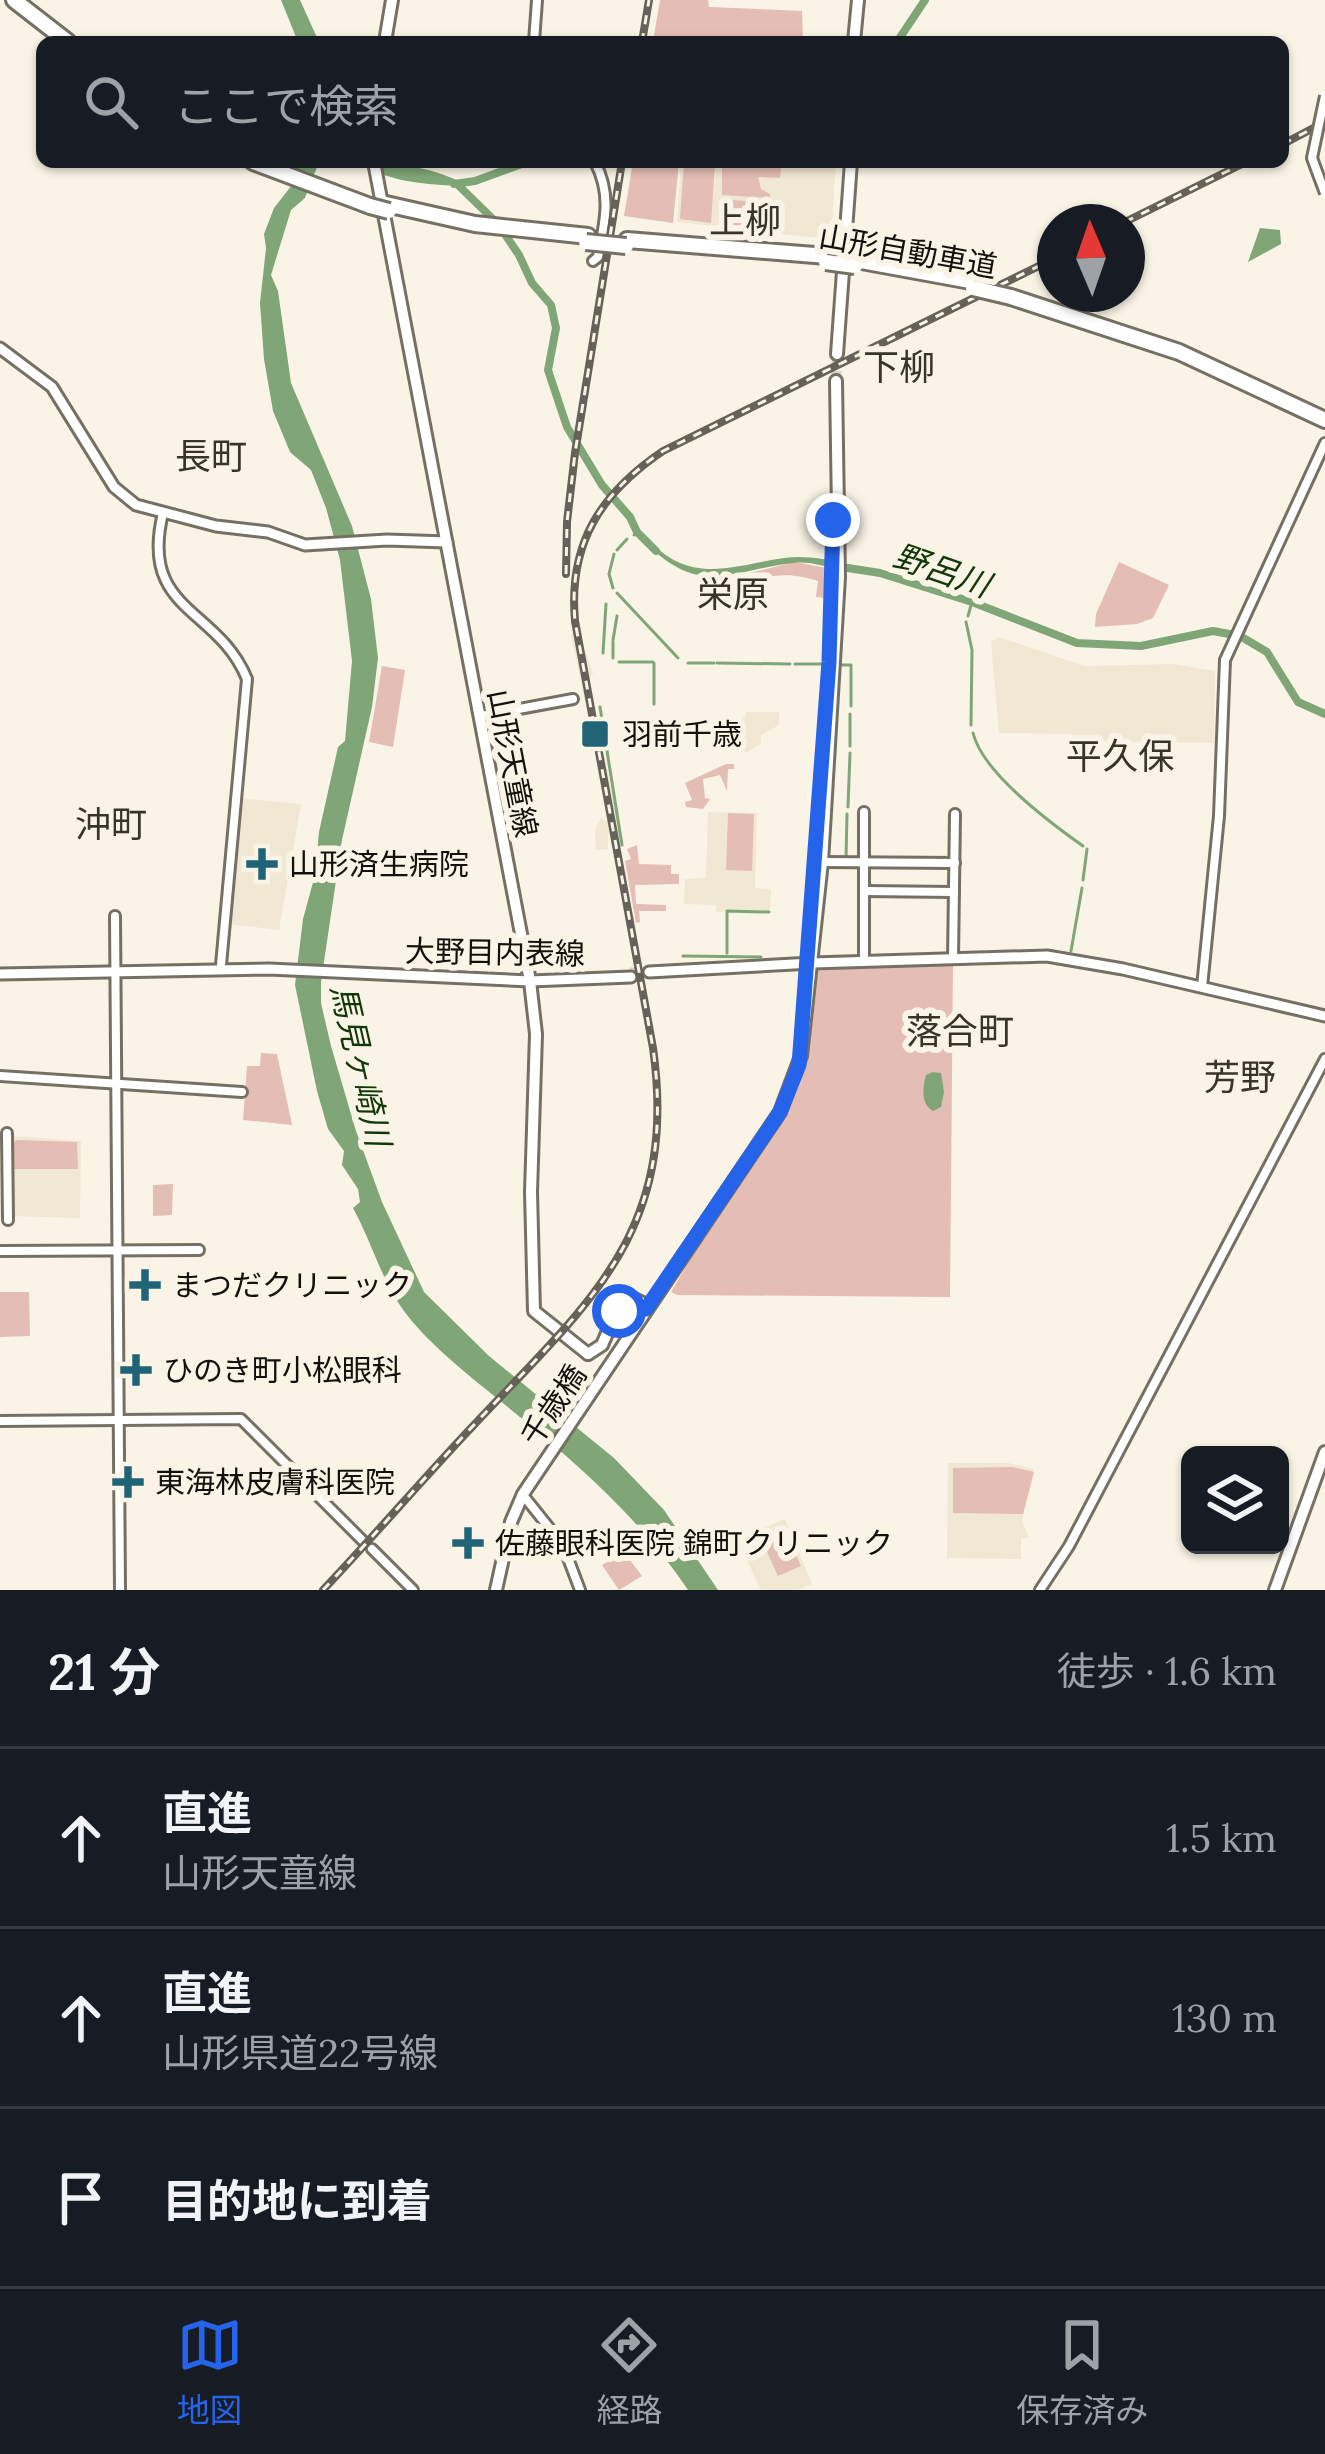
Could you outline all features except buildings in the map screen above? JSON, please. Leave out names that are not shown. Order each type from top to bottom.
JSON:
[{"type":"highway","points":[[1,0],[46,36]]},
{"type":"highway","points":[[14,0],[60,36]]},
{"type":"highway","name":"山形自動車道","points":[[270,168],[378,205],[478,227],[826,259],[975,285],[1082,311],[1224,363],[1324,416]]},
{"type":"highway","name":"山形自動車道","points":[[284,168],[346,195]]},
{"type":"main road","points":[[386,36],[392,0]]},
{"type":"main road","points":[[857,36],[860,0]]},
{"type":"main road","name":"山形天童線","points":[[375,168],[530,978],[536,1034],[531,1192],[535,1315],[596,1356],[623,1305],[648,1308]]},
{"type":"main road","points":[[836,354],[848,168]]},
{"type":"main road","points":[[0,348],[52,387],[122,495],[136,505],[313,545],[447,542]]},
{"type":"main road","points":[[834,381],[836,576]]},
{"type":"main road","name":"山形天童線","points":[[615,1356],[780,1112],[799,1065],[836,576]]},
{"type":"main road","name":"山形天童線","points":[[809,965],[822,862],[836,576]]},
{"type":"main road","points":[[649,974],[1047,956],[1325,1018]]},
{"type":"main road","points":[[809,965],[1046,961],[1325,1018]]},
{"type":"main road","points":[[0,972],[269,967]]},
{"type":"main road","points":[[115,968],[269,967]]},
{"type":"main road","name":"大野目内表線","points":[[269,967],[530,978],[630,975]]},
{"type":"main road","name":"千歳橋","points":[[523,1494],[615,1356]]},
{"type":"main road","points":[[1275,1590],[1325,1452]]},
{"type":"main road","points":[[496,1590],[511,1522],[523,1494]]},
{"type":"street","points":[[534,36],[537,0]]},
{"type":"street","points":[[1325,96],[1312,158],[1325,193]]},
{"type":"street","points":[[592,260],[598,256],[608,203],[598,168]]},
{"type":"street","points":[[1202,987],[1219,816],[1228,646],[1325,443]]},
{"type":"street","points":[[163,513],[158,551],[166,586],[225,645],[247,679],[221,965]]},
{"type":"street","points":[[481,716],[573,699]]},
{"type":"street","points":[[864,812],[864,961]]},
{"type":"street","points":[[953,959],[955,814]]},
{"type":"street","points":[[822,862],[955,863]]},
{"type":"street","points":[[864,891],[954,892]]},
{"type":"street","points":[[115,916],[120,1590]]},
{"type":"street","points":[[1040,1590],[1069,1546],[1325,1059]]},
{"type":"street","points":[[0,1076],[242,1092]]},
{"type":"street","points":[[7,1133],[8,1220]]},
{"type":"street","points":[[0,1251],[199,1250]]},
{"type":"street","points":[[0,1421],[242,1419],[363,1540]]},
{"type":"street","points":[[523,1494],[563,1545],[580,1590]]},
{"type":"street","points":[[372,1549],[413,1590]]},
{"type":"shaded area","points":[[281,0],[300,0],[316,36],[296,36]]},
{"type":"shaded area","points":[[660,0],[708,0],[709,7],[802,11],[803,36],[654,36]]},
{"type":"shaded area","points":[[295,168],[317,168],[305,198],[291,210],[271,275],[278,291],[291,383],[352,526],[371,599],[378,658],[372,707],[342,840],[321,982],[331,1046],[356,1131],[382,1202],[424,1292],[489,1356],[614,1458],[664,1510],[718,1590],[688,1590],[608,1495],[451,1360],[407,1315],[353,1208],[360,1202],[358,1189],[342,1165],[344,1151],[328,1129],[295,985],[319,832],[338,747],[345,741],[352,661],[340,560],[326,508],[311,470],[290,452],[273,411],[264,359],[260,303],[264,234],[274,208],[292,185]]},
{"type":"shaded area","points":[[368,168],[418,168],[463,183],[432,184]]},
{"type":"shaded area","points":[[632,168],[678,168],[673,223],[624,216]]},
{"type":"shaded area","points":[[681,168],[836,168],[831,236],[827,239],[677,222]]},
{"type":"shaded area","points":[[684,168],[715,168],[711,223],[680,219]]},
{"type":"shaded area","points":[[722,168],[781,168],[780,178],[758,177],[770,198],[722,195]]},
{"type":"shaded area","points":[[719,199],[761,202],[758,228],[718,223]]},
{"type":"shaded area","points":[[1260,228],[1280,230],[1281,244],[1248,262]]},
{"type":"shaded area","points":[[655,546],[670,558],[700,568],[791,557],[843,562],[841,570],[800,563],[704,576],[670,563],[651,548]]},
{"type":"shaded area","points":[[795,562],[827,568],[826,598],[816,597],[818,581],[789,575],[747,580],[745,574]]},
{"type":"shaded area","points":[[1119,562],[1169,585],[1153,618],[1095,627],[1096,614]]},
{"type":"shaded area","points":[[578,629],[593,673],[589,679],[621,846],[612,848],[608,830],[608,849],[596,850],[595,829],[601,818],[610,823],[571,634]]},
{"type":"shaded area","points":[[999,637],[1084,666],[1173,664],[1215,671],[1214,743],[1074,741],[1073,734],[999,733],[991,642]]},
{"type":"shaded area","points":[[382,666],[405,670],[393,747],[369,742]]},
{"type":"shaded area","points":[[746,712],[779,712],[779,725],[761,735],[761,744],[747,752],[739,751],[739,718],[745,718]]},
{"type":"shaded area","points":[[734,764],[734,769],[728,769],[727,791],[720,775],[703,779],[705,798],[710,799],[703,809],[686,807],[685,802],[692,800],[685,783]]},
{"type":"shaded area","name":"山形済生病院","points":[[239,798],[301,804],[279,930],[227,924]]},
{"type":"shaded area","points":[[708,812],[757,813],[755,888],[771,889],[770,910],[716,912],[716,905],[684,904],[685,879],[706,878]]},
{"type":"shaded area","points":[[728,813],[754,814],[752,871],[726,870]]},
{"type":"shaded area","points":[[637,845],[639,864],[671,865],[671,874],[679,874],[679,884],[635,885],[636,904],[666,905],[666,911],[639,911],[640,922],[636,923],[625,861],[631,859],[627,849]]},
{"type":"shaded area","points":[[953,964],[950,1297],[671,1292],[794,1080],[812,968]]},
{"type":"shaded area","points":[[261,1053],[277,1054],[292,1125],[243,1120],[247,1066],[260,1066]]},
{"type":"shaded area","points":[[941,1073],[944,1092],[941,1107],[933,1111],[923,1090],[926,1075]]},
{"type":"shaded area","points":[[12,1136],[81,1141],[80,1218],[10,1216]]},
{"type":"shaded area","points":[[17,1140],[77,1142],[78,1169],[13,1169],[12,1144]]},
{"type":"shaded area","points":[[173,1184],[172,1215],[153,1216],[153,1185]]},
{"type":"shaded area","points":[[0,1292],[29,1292],[30,1336],[0,1337]]},
{"type":"shaded area","points":[[948,1463],[1008,1463],[1034,1469],[1022,1521],[1029,1538],[1021,1538],[1021,1559],[947,1558]]},
{"type":"shaded area","points":[[1012,1467],[1034,1472],[1023,1514],[953,1513],[953,1468]]},
{"type":"shaded area","points":[[785,1519],[812,1584],[797,1590],[761,1590],[737,1539]]},
{"type":"shaded area","points":[[783,1526],[801,1566],[778,1576],[760,1536]]},
{"type":"shaded area","points":[[624,1552],[642,1576],[619,1590],[602,1565]]},
{"type":"waterway","points":[[901,36],[925,0]]},
{"type":"waterway","points":[[454,184],[511,168]]},
{"type":"waterway","name":"野呂川","points":[[457,184],[498,224],[532,283],[551,305],[556,328],[548,370],[567,427],[602,485],[656,551]]},
{"type":"waterway","name":"野呂川","points":[[634,535],[637,532]]},
{"type":"waterway","points":[[617,550],[627,539]]},
{"type":"waterway","points":[[613,588],[609,574],[614,554]]},
{"type":"waterway","name":"野呂川","points":[[835,566],[880,573],[972,602],[1077,643],[1141,646],[1213,631],[1240,636],[1267,652],[1298,702],[1325,714]]},
{"type":"waterway","points":[[617,593],[678,658]]},
{"type":"waterway","points":[[968,616],[972,602]]},
{"type":"waterway","points":[[603,653],[606,604]]},
{"type":"waterway","points":[[613,640],[617,616]]},
{"type":"waterway","points":[[966,622],[972,650],[971,725]]},
{"type":"waterway","points":[[613,642],[613,658]]},
{"type":"waterway","points":[[619,662],[653,662]]},
{"type":"waterway","points":[[654,663],[654,704]]},
{"type":"waterway","points":[[688,663],[714,663]]},
{"type":"waterway","points":[[717,663],[790,664]]},
{"type":"waterway","points":[[795,664],[822,664]]},
{"type":"waterway","points":[[840,665],[851,665],[851,706]]},
{"type":"waterway","points":[[600,707],[622,845]]},
{"type":"waterway","points":[[850,714],[850,746]]},
{"type":"waterway","points":[[973,733],[1003,780],[1083,846]]},
{"type":"waterway","points":[[848,807],[850,753]]},
{"type":"waterway","points":[[829,857],[846,858],[847,814]]},
{"type":"waterway","points":[[1083,880],[1087,849]]},
{"type":"waterway","points":[[1071,951],[1082,888]]},
{"type":"waterway","points":[[727,953],[727,911],[769,912]]},
{"type":"waterway","points":[[683,956],[761,957]]},
{"type":"tunnel","points":[[836,381],[837,354]]},
{"type":"tunnel","points":[[630,972],[649,972]]},
{"type":"railway","points":[[643,36],[649,0]]},
{"type":"railway","points":[[1289,141],[1325,122]]},
{"type":"railway","points":[[566,574],[575,453],[621,168]]},
{"type":"railway","points":[[1145,212],[1234,168]]},
{"type":"railway","points":[[323,1590],[587,1302],[637,1217],[652,1168],[657,1113],[653,1048],[575,621],[577,567],[593,522],[622,484],[663,451],[1037,267]]},
{"type":"place","name":"羽前千歳","points":[[595,734]]},
{"type":"place","name":"山形済生病院","points":[[262,864]]},
{"type":"place","name":"まつだクリニック","points":[[145,1285]]},
{"type":"place","name":"ひのき町小松眼科","points":[[136,1370]]},
{"type":"place","name":"東海林皮膚科医院","points":[[128,1482]]},
{"type":"place","name":"佐藤眼科医院 錦町クリニック","points":[[468,1543]]},
{"type":"district","name":"上柳","points":[[745,220]]},
{"type":"district","name":"下柳","points":[[899,367]]},
{"type":"district","name":"長町","points":[[211,456]]},
{"type":"district","name":"栄原","points":[[733,594]]},
{"type":"district","name":"平久保","points":[[1120,756]]},
{"type":"district","name":"沖町","points":[[111,824]]},
{"type":"district","name":"落合町","points":[[960,1031]]},
{"type":"district","name":"芳野","points":[[1240,1077]]},
{"type":"route","points":[[619,1311],[630,1302],[646,1309],[780,1112],[799,1065],[829,662],[833,520]]},
{"type":"water label","name":"馬見ヶ崎川","points":[[361,1065]]}]
